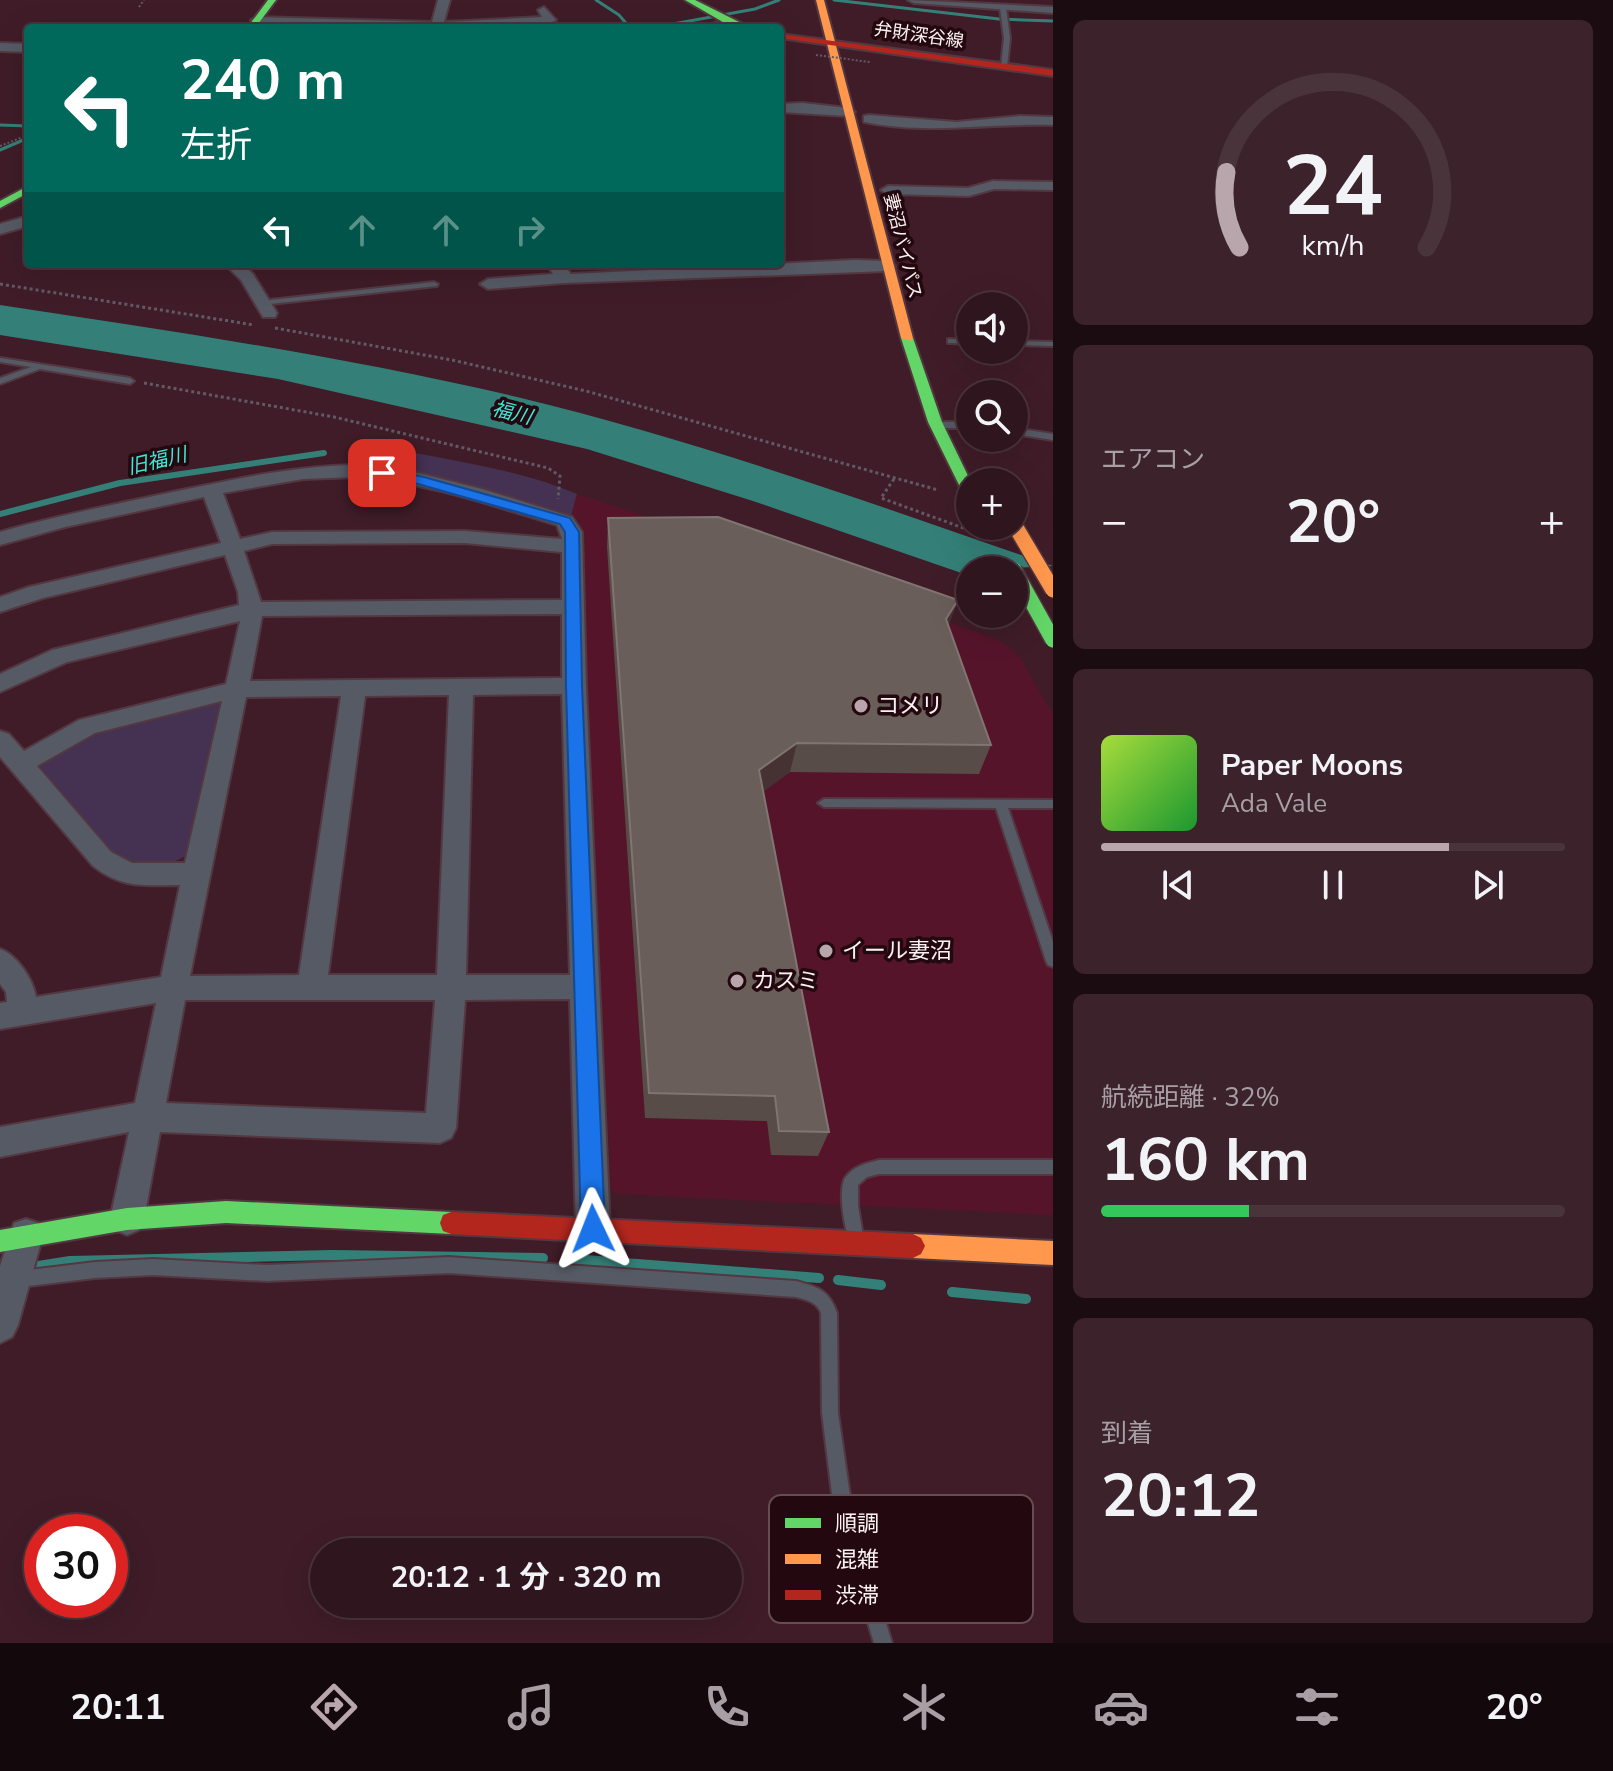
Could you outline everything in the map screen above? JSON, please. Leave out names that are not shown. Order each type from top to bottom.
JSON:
[{"type":"main road","points":[[254,24],[272,0]]},
{"type":"main road","points":[[689,0],[735,24]]},
{"type":"main road","name":"妻沼バイパス","points":[[820,0],[823,49],[880,187]]},
{"type":"main road","points":[[846,23],[860,56]]},
{"type":"main road","name":"弁財深谷線","points":[[784,37],[860,56],[1053,73]]},
{"type":"main road","name":"妻沼バイパス","points":[[863,90],[880,187],[887,266],[913,361],[936,425],[958,468]]},
{"type":"main road","points":[[0,205],[24,191]]},
{"type":"main road","points":[[1023,540],[1053,590]]},
{"type":"main road","points":[[1028,595],[1053,640]]},
{"type":"main road","points":[[13,1238],[127,1219],[226,1212],[1053,1253]]},
{"type":"street","points":[[439,24],[444,0]]},
{"type":"street","points":[[914,0],[1053,10]]},
{"type":"street","points":[[486,24],[550,20],[544,10]]},
{"type":"street","points":[[0,47],[24,48]]},
{"type":"street","points":[[784,108],[848,112]]},
{"type":"street","points":[[869,119],[956,126],[1020,120],[1053,121]]},
{"type":"street","points":[[880,187],[969,192],[993,185],[1053,186]]},
{"type":"street","points":[[0,229],[24,222]]},
{"type":"street","points":[[784,267],[887,266]]},
{"type":"street","points":[[237,268],[247,277],[265,308]]},
{"type":"street","points":[[485,287],[559,271],[702,268]]},
{"type":"street","points":[[0,539],[211,489],[324,471],[399,475],[565,521],[572,532],[574,686],[593,1229]]},
{"type":"street","points":[[127,1219],[252,609],[211,489]]},
{"type":"street","points":[[0,605],[37,592],[233,546],[291,537],[465,537],[572,546]]},
{"type":"street","points":[[0,684],[60,656],[252,609],[573,607]]},
{"type":"street","points":[[21,764],[88,726],[238,689],[574,686]]},
{"type":"street","points":[[312,987],[354,687]]},
{"type":"street","points":[[0,1142],[121,1118],[147,1117],[440,1128],[451,987],[461,687]]},
{"type":"street","points":[[0,740],[102,859],[118,871],[196,874]]},
{"type":"street","points":[[0,961],[20,989],[11,1014],[172,988],[586,987]]},
{"type":"street","points":[[0,1325],[13,1238]]},
{"type":"lane","points":[[1003,8],[1007,38],[1004,67]]},
{"type":"lane","points":[[265,308],[434,284]]},
{"type":"lane","points":[[951,341],[956,341]]},
{"type":"lane","points":[[1028,343],[1053,344]]},
{"type":"lane","points":[[0,360],[130,381]]},
{"type":"lane","points":[[0,381],[40,367]]},
{"type":"lane","points":[[936,425],[956,421]]},
{"type":"lane","points":[[1028,433],[1053,437]]},
{"type":"lane","points":[[824,803],[1053,804]]},
{"type":"lane","points":[[1001,805],[1053,961]]},
{"type":"lane","points":[[857,1243],[850,1206],[851,1182],[863,1171],[879,1167],[1053,1167]]},
{"type":"lane","points":[[6,1286],[29,1278],[153,1267],[267,1273],[449,1265],[796,1289],[819,1295],[827,1303],[830,1413],[841,1495]]},
{"type":"lane","points":[[877,1623],[883,1643]]},
{"type":"path","points":[[139,7],[144,0]]},
{"type":"path","points":[[823,49],[860,56]]},
{"type":"path","points":[[0,146],[24,137]]},
{"type":"path","points":[[0,284],[452,360],[586,391],[938,490]]},
{"type":"path","points":[[130,381],[334,417],[548,468],[560,476],[557,504]]},
{"type":"path","points":[[894,479],[881,498],[956,525]]},
{"type":"shaded area","points":[[379,445],[504,471],[553,485],[577,494],[571,516],[427,475],[359,466]]},
{"type":"shaded area","name":"イール妻沼","points":[[577,494],[750,550],[956,625],[956,628],[964,628],[1003,642],[1020,658],[1053,714],[1053,1215],[615,1194],[611,1187],[579,520],[571,516]]},
{"type":"shaded area","points":[[213,699],[224,706],[187,855],[179,859],[152,865],[115,857],[40,771],[41,758],[94,730]]},
{"type":"water","name":"福川","points":[[0,305],[324,357],[453,383],[653,433],[956,532],[956,540],[978,540],[1024,556],[956,556],[956,571],[753,501],[587,449],[278,379],[0,335]]},
{"type":"water","points":[[1028,557],[1053,566],[1028,567]]},
{"type":"building","points":[[718,517],[956,599],[946,619],[991,745],[797,743],[759,770],[829,1132],[779,1131],[775,1096],[649,1093],[608,518]]},
{"type":"waterway","points":[[596,0],[627,24]]},
{"type":"waterway","points":[[673,24],[755,9],[779,0]]},
{"type":"waterway","points":[[834,0],[999,19],[1053,21]]},
{"type":"waterway","points":[[0,125],[24,126]]},
{"type":"waterway","points":[[0,150],[24,140]]},
{"type":"waterway","name":"旧福川","points":[[0,514],[120,483],[324,453]]},
{"type":"waterway","points":[[26,1268],[70,1261],[332,1255],[543,1258]]},
{"type":"waterway","points":[[572,1259],[819,1278]]},
{"type":"waterway","points":[[838,1280],[881,1285]]},
{"type":"waterway","points":[[952,1292],[1026,1299]]},
{"type":"traffic: fast","points":[[254,24],[272,0]]},
{"type":"traffic: fast","points":[[689,0],[734,24]]},
{"type":"traffic: fast","points":[[0,205],[24,191]]},
{"type":"traffic: fast","points":[[907,338],[935,422],[958,468]]},
{"type":"traffic: fast","points":[[1028,595],[1053,640]]},
{"type":"traffic: fast","points":[[0,1241],[127,1219],[226,1212],[451,1223]]},
{"type":"traffic: slow","points":[[820,0],[907,338]]},
{"type":"traffic: slow","points":[[1023,540],[1053,590]]},
{"type":"traffic: slow","points":[[913,1246],[1053,1253]]},
{"type":"traffic: jam","points":[[784,37],[1053,73]]},
{"type":"traffic: jam","points":[[451,1223],[913,1246]]},
{"type":"place","name":"コメリ","points":[[861,706]]},
{"type":"place","name":"イール妻沼","points":[[826,951]]},
{"type":"place","name":"カスミ","points":[[737,981]]},
{"type":"route","points":[[382,473],[419,480],[565,521],[572,532],[574,686],[593,1229]]}]
